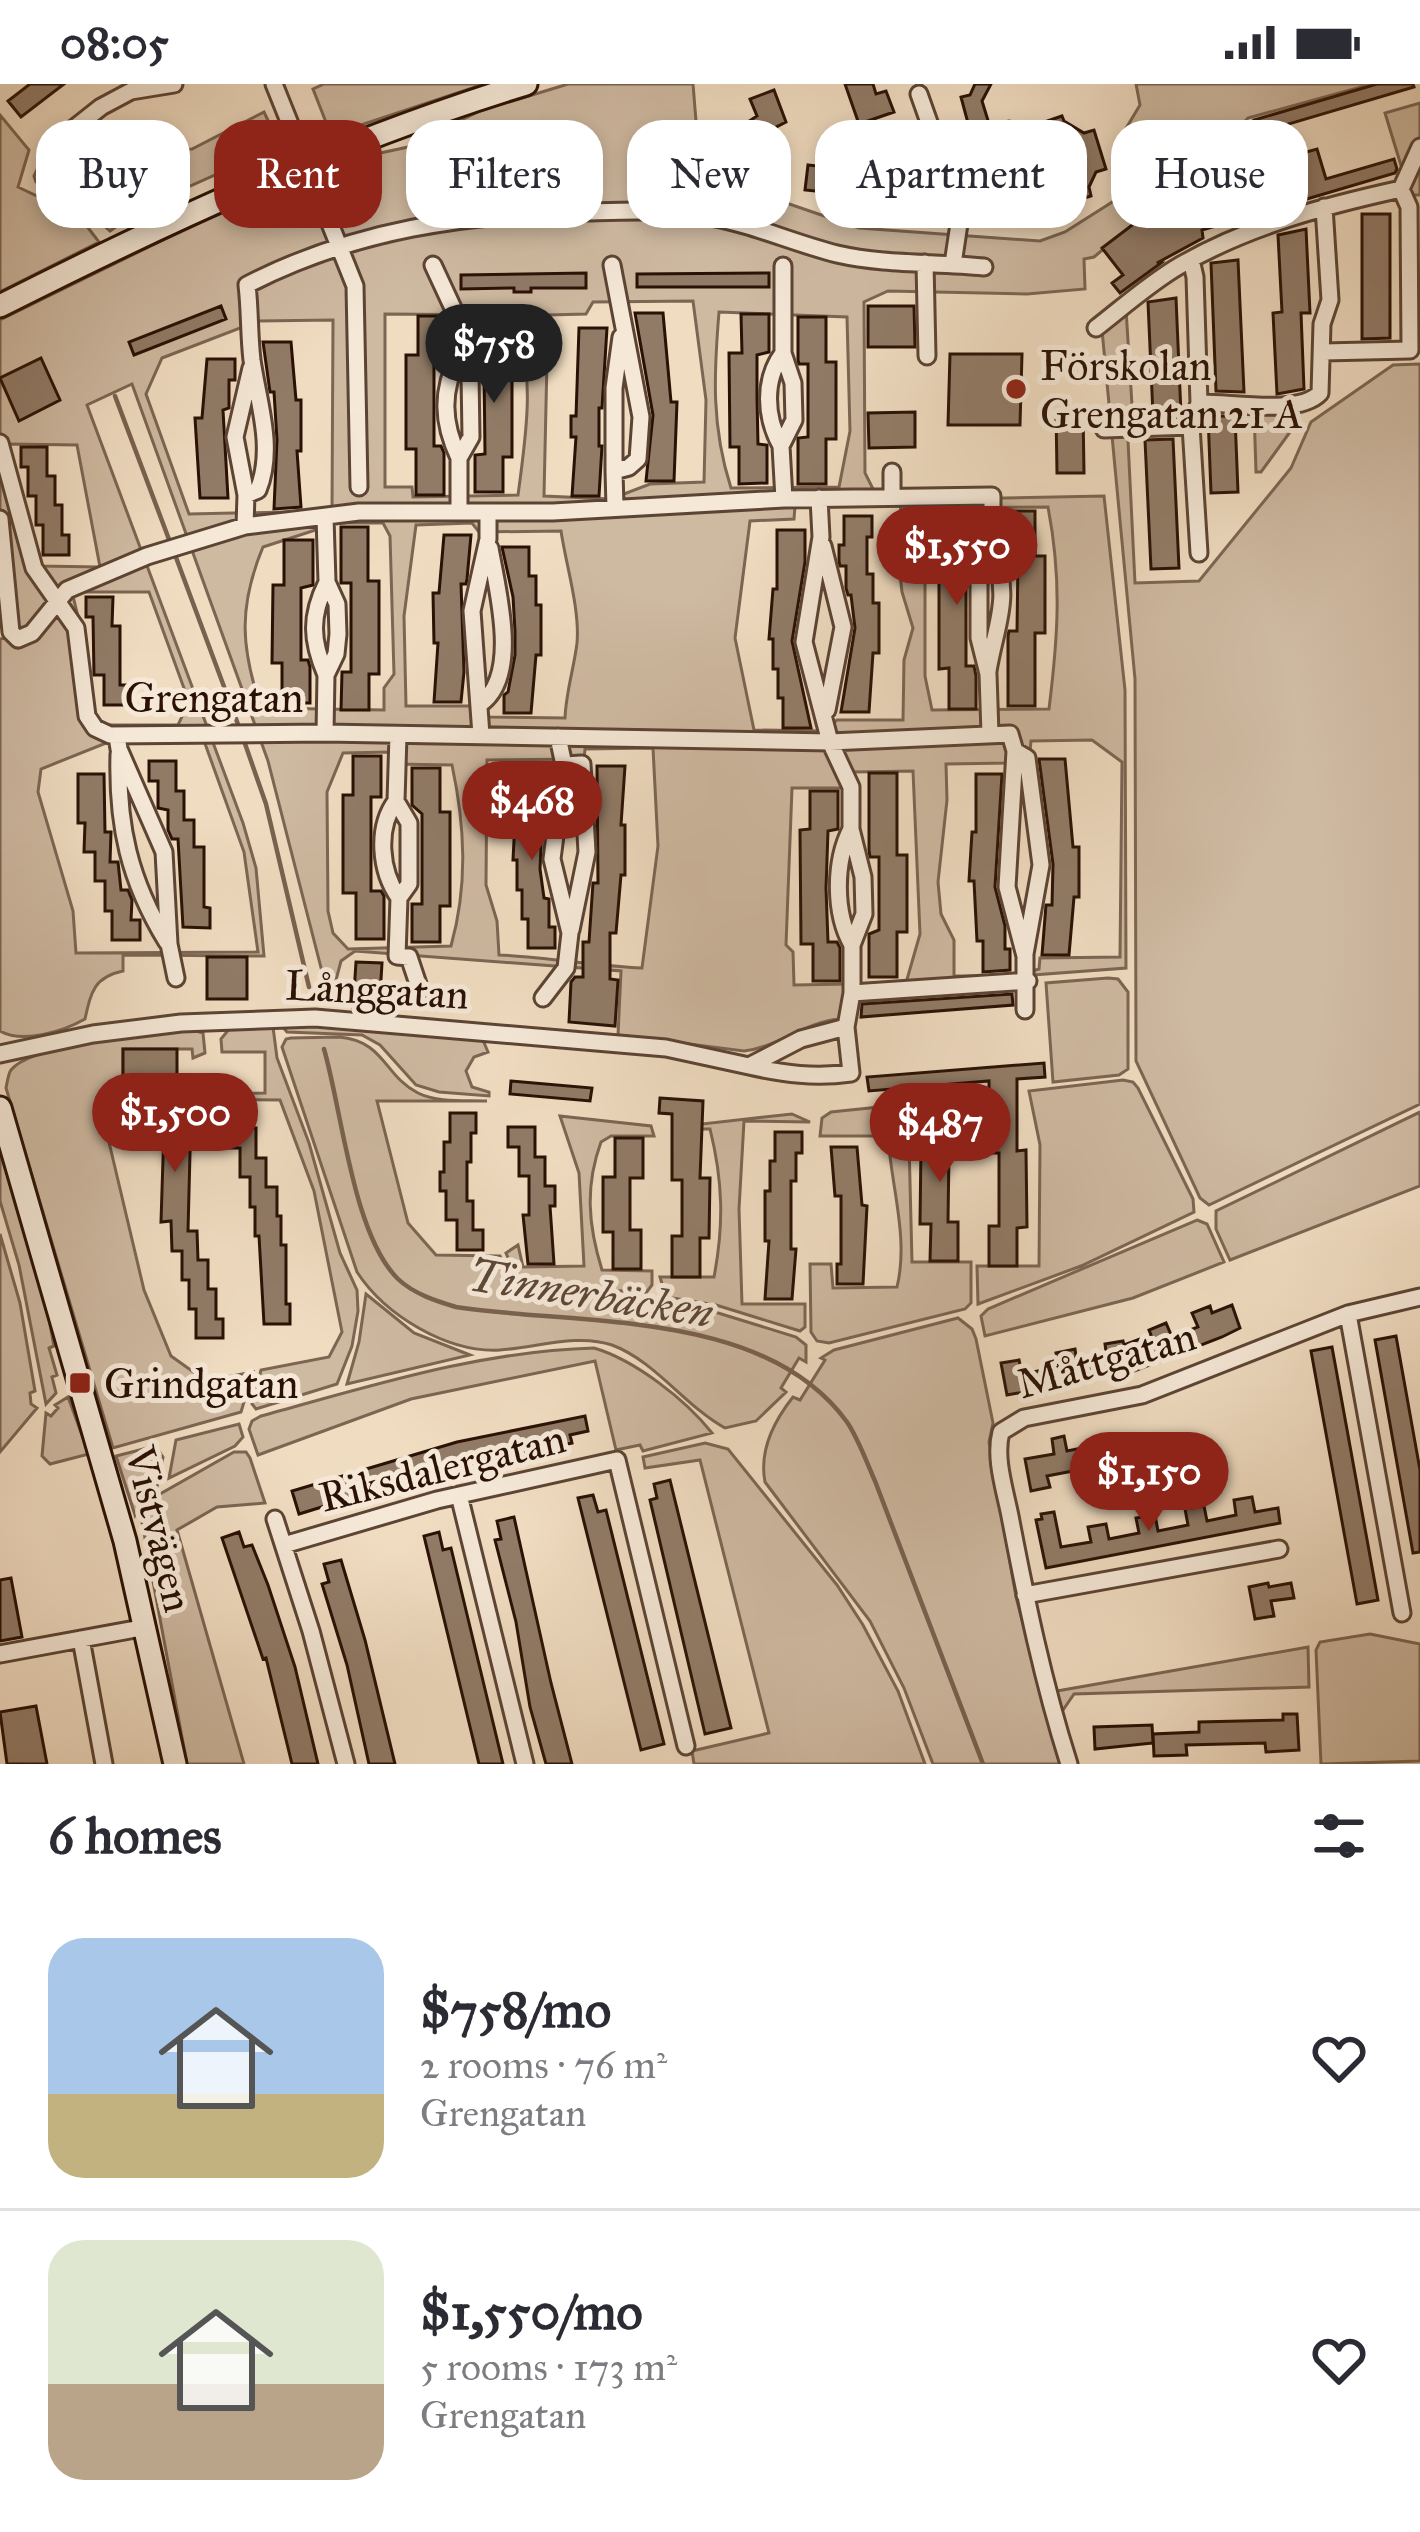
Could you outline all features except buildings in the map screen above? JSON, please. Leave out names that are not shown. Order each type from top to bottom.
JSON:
[{"type":"main road","points":[[382,135],[526,84]]},
{"type":"main road","points":[[0,306],[214,201]]},
{"type":"main road","name":"Vistvägen","points":[[0,1108],[109,1481],[175,1764]]},
{"type":"street","points":[[83,120],[120,96],[174,84]]},
{"type":"street","points":[[274,84],[289,120]]},
{"type":"street","points":[[919,94],[928,120]]},
{"type":"street","points":[[1323,352],[1410,350],[1409,207],[1401,189],[1420,147]]},
{"type":"street","points":[[1096,328],[1191,260],[1240,236],[1324,207],[1401,189]]},
{"type":"street","points":[[1199,403],[1306,403],[1320,393],[1322,324],[1330,300],[1324,207]]},
{"type":"street","points":[[246,494],[258,490],[262,481],[264,438],[252,360],[248,285],[341,245],[430,224],[526,212],[627,212]]},
{"type":"street","points":[[334,228],[357,303],[359,487]]},
{"type":"street","points":[[754,228],[834,253],[984,267]]},
{"type":"street","points":[[953,264],[958,228]]},
{"type":"street","points":[[1191,260],[1199,403],[1191,426],[1199,553]]},
{"type":"street","points":[[925,263],[927,356]]},
{"type":"street","points":[[433,265],[459,320],[459,355],[447,379],[446,432],[459,458],[459,512]]},
{"type":"street","points":[[612,265],[641,416],[638,460],[614,471]]},
{"type":"street","points":[[783,266],[783,352],[770,370],[769,392],[771,427],[781,446],[784,499]]},
{"type":"street","points":[[615,507],[614,388],[623,324]]},
{"type":"street","points":[[459,355],[470,374],[471,437],[459,458]]},
{"type":"street","points":[[245,526],[246,494],[235,437],[252,360]]},
{"type":"street","points":[[1105,429],[1191,426]]},
{"type":"street","name":"Grengatan","points":[[0,478],[1,447]]},
{"type":"street","name":"Grengatan","points":[[1,447],[34,568],[76,628],[87,716],[95,728],[118,742],[325,733],[830,742],[1010,734],[1015,751]]},
{"type":"street","points":[[892,472],[892,496]]},
{"type":"street","points":[[0,519],[13,636],[18,639],[32,633],[67,590],[172,548],[245,526],[358,512],[488,513],[892,496],[931,487],[992,496],[992,552],[1003,574],[1004,617],[986,633]]},
{"type":"street","points":[[819,498],[821,537],[843,627],[826,714]]},
{"type":"street","points":[[480,704],[493,692],[505,635],[488,513]]},
{"type":"street","name":"Grengatan","points":[[325,517],[327,582],[337,604],[338,634],[336,654],[326,674],[325,733]]},
{"type":"street","points":[[821,537],[804,642],[830,742]]},
{"type":"street","points":[[481,735],[472,611],[488,539]]},
{"type":"street","points":[[990,734],[979,576],[992,552]]},
{"type":"street","name":"Grengatan","points":[[326,674],[315,650],[313,628],[314,607],[327,582]]},
{"type":"street","points":[[815,679],[833,678]]},
{"type":"street","name":"Långgatan","points":[[398,735],[396,801],[386,815],[385,865],[399,898],[397,956],[409,957],[420,990]]},
{"type":"street","points":[[558,737],[564,765],[553,860],[570,933]]},
{"type":"street","points":[[118,742],[167,864],[169,944],[176,978]]},
{"type":"street","points":[[118,742],[122,834],[153,920],[169,944]]},
{"type":"street","name":"Långgatan","points":[[0,1054],[93,1034],[181,1023],[315,1018],[666,1048],[784,1074],[824,1077],[850,1073],[846,1028],[852,993],[851,945],[864,914],[851,829],[851,787],[830,742]]},
{"type":"street","points":[[1024,1010],[1025,956],[1007,887],[1015,751],[1027,758],[1042,866],[1025,956]]},
{"type":"street","points":[[544,998],[566,968],[587,852],[582,764],[564,765]]},
{"type":"street","points":[[118,798],[140,794]]},
{"type":"street","name":"Långgatan","points":[[396,801],[410,823],[409,884],[399,898]]},
{"type":"street","name":"Långgatan","points":[[851,829],[841,849],[841,926],[851,945]]},
{"type":"street","points":[[1012,831],[1037,831]]},
{"type":"street","points":[[841,866],[853,863],[860,867]]},
{"type":"street","points":[[852,993],[1028,981]]},
{"type":"street","points":[[749,1066],[801,1039],[846,1028]]},
{"type":"street","name":"Måttgatan","points":[[1069,1764],[1024,1595],[999,1457],[999,1439],[1006,1426],[1024,1418],[1142,1395],[1348,1314],[1420,1298]]},
{"type":"street","points":[[1348,1314],[1402,1613]]},
{"type":"street","name":"Riksdalergatan","points":[[284,1545],[459,1495],[617,1460],[686,1746]]},
{"type":"street","points":[[459,1495],[525,1764]]},
{"type":"street","name":"Riksdalergatan","points":[[275,1519],[346,1764]]},
{"type":"street","points":[[1024,1595],[1279,1549]]},
{"type":"street","points":[[0,1654],[146,1627]]},
{"type":"street","points":[[81,1640],[104,1764]]},
{"type":"shaded area","points":[[324,84],[484,84],[376,120],[325,120],[313,89]]},
{"type":"shaded area","points":[[568,84],[693,84],[696,120],[627,120],[627,228],[791,228],[791,205],[815,213],[815,228],[1040,241],[1071,228],[1087,228],[1087,218],[1111,203],[1111,228],[1129,228],[1094,257],[1084,259],[1085,289],[1027,294],[888,291],[864,302],[865,473],[874,491],[902,500],[1104,496],[1125,690],[1126,968],[847,989],[839,1019],[744,1051],[618,1035],[621,971],[355,951],[341,961],[335,984],[327,991],[268,761],[132,384],[87,405],[243,823],[256,868],[264,956],[123,955],[123,971],[95,987],[85,1019],[31,1036],[0,1031],[0,639],[6,638],[0,547],[0,320],[214,215],[214,228],[382,228],[382,153],[406,147],[406,228],[603,228],[603,120],[461,120]],"holes":[[[693,301],[706,400],[704,482],[650,484],[611,499],[544,496],[548,315],[586,314],[593,302]],[[719,312],[847,317],[850,431],[839,487],[731,488],[717,421]],[[385,314],[517,315],[527,383],[518,495],[413,497],[412,487],[385,487]],[[333,320],[332,511],[189,514],[146,394],[162,358],[258,321]],[[8,444],[77,445],[100,567],[39,566]],[[901,502],[898,558],[913,628],[904,660],[903,720],[837,720],[823,731],[754,730],[735,638],[750,521],[794,519],[795,506]],[[1048,507],[1057,608],[1049,709],[932,710],[925,676],[925,553],[941,508]],[[337,523],[383,523],[390,536],[394,674],[384,688],[384,710],[261,708],[245,628],[263,547]],[[472,523],[479,532],[561,531],[577,630],[565,718],[490,717],[474,706],[406,706],[404,616],[416,525]],[[149,592],[189,702],[178,725],[101,725],[96,719],[73,596]],[[203,738],[244,852],[258,952],[76,953],[73,911],[38,792],[41,769],[111,741]],[[1092,740],[1122,762],[1120,957],[1040,958],[1039,969],[1017,976],[954,976],[954,940],[941,914],[938,882],[946,764],[1010,763],[1030,751],[1031,741]],[[653,748],[658,846],[642,968],[499,955],[497,921],[486,885],[487,760],[584,759],[585,749]],[[392,752],[393,764],[452,765],[463,856],[451,946],[348,949],[333,933],[328,911],[327,792],[343,753]],[[913,771],[920,934],[906,983],[794,985],[793,952],[786,945],[792,788],[845,788],[854,772]]]},
{"type":"shaded area","points":[[1136,84],[1372,84],[1248,118],[1131,120],[1140,105]]},
{"type":"shaded area","points":[[1420,103],[1420,195],[1410,195],[1385,113]]},
{"type":"shaded area","points":[[0,115],[29,150],[18,187],[36,196],[36,228],[88,228],[99,242],[0,292]]},
{"type":"shaded area","points":[[214,138],[214,175],[190,186],[190,149]]},
{"type":"shaded area","points":[[1126,309],[1135,583],[1199,581],[1291,468],[1311,422],[1393,365],[1420,364],[1420,1104],[1209,1205],[1200,1198],[1136,1061],[1135,679],[1102,330]]},
{"type":"shaded area","points":[[1254,410],[1284,410],[1298,421],[1261,472],[1256,472]]},
{"type":"shaded area","points":[[1118,979],[1128,992],[1128,1069],[1119,1075],[1053,1082],[1046,983]]},
{"type":"shaded area","points":[[282,1026],[482,1038],[488,1052],[474,1057],[466,1071],[472,1087],[489,1096],[416,1085],[380,1045],[362,1035],[287,1032]]},
{"type":"shaded area","points":[[273,1027],[277,1058],[309,1143],[340,1253],[357,1290],[358,1311],[352,1346],[337,1384],[256,1409],[252,1404],[261,1370],[329,1357],[342,1332],[314,1191],[280,1100],[208,1099],[208,1094],[222,1086],[223,1094],[265,1093],[265,1052],[222,1052],[221,1039],[230,1028]]},
{"type":"shaded area","points":[[193,1030],[203,1033],[205,1053],[193,1058],[192,1049],[123,1049],[123,1099],[99,1100],[144,1290],[171,1356],[206,1381],[253,1372],[241,1412],[113,1448],[6,1088],[11,1070],[43,1053],[96,1041]]},
{"type":"shaded area","points":[[339,1037],[366,1045],[418,1093],[443,1100],[487,1101],[377,1101],[408,1223],[436,1255],[500,1256],[512,1281],[521,1287],[702,1308],[796,1337],[806,1345],[806,1362],[799,1358],[781,1388],[786,1392],[756,1421],[725,1428],[642,1362],[612,1345],[570,1341],[480,1349],[439,1338],[384,1303],[357,1272],[282,1047],[291,1038]]},
{"type":"shaded area","points":[[1123,1080],[1138,1088],[1193,1199],[1194,1212],[1081,1266],[978,1304],[977,1266],[1039,1266],[1040,1145],[1029,1091]]},
{"type":"shaded area","points":[[957,1099],[970,1106],[920,1107],[909,1142],[912,1262],[971,1262],[971,1303],[965,1309],[829,1343],[817,1341],[811,1332],[810,1264],[831,1264],[833,1288],[897,1287],[901,1250],[888,1136],[820,1136],[822,1118],[831,1112]]},
{"type":"shaded area","points":[[1420,1112],[1420,1186],[1230,1260],[1216,1229],[1216,1211]]},
{"type":"shaded area","points":[[792,1114],[810,1122],[744,1121],[739,1209],[742,1304],[805,1304],[805,1327],[800,1331],[716,1305],[666,1297],[660,1277],[714,1277],[717,1258],[721,1203],[714,1148],[710,1129],[693,1129],[693,1125]]},
{"type":"shaded area","points":[[560,1116],[651,1126],[654,1136],[611,1136],[601,1142],[591,1190],[591,1221],[602,1270],[652,1271],[652,1285],[646,1293],[528,1283],[516,1276],[506,1253],[518,1245],[523,1267],[584,1266],[579,1173]]},
{"type":"shaded area","points":[[0,1145],[54,1346],[49,1348],[57,1375],[52,1377],[56,1393],[46,1404],[19,1265],[0,1201]]},
{"type":"shaded area","points":[[1197,1220],[1207,1224],[1224,1262],[1133,1298],[985,1336],[981,1316],[988,1309]]},
{"type":"shaded area","points":[[0,1234],[20,1303],[35,1391],[30,1393],[31,1404],[37,1408],[0,1452]]},
{"type":"shaded area","points":[[366,1294],[414,1333],[470,1355],[347,1384]]},
{"type":"shaded area","points":[[958,1318],[976,1339],[993,1423],[989,1442],[1016,1597],[1060,1764],[933,1764],[904,1688],[870,1621],[765,1482],[764,1459],[774,1426],[793,1397],[800,1400],[825,1360],[821,1358],[834,1350]]},
{"type":"shaded area","points":[[594,1348],[659,1383],[712,1433],[643,1451],[640,1445],[616,1450],[595,1361],[411,1399],[258,1455],[249,1429],[261,1416],[426,1372],[509,1356]]},
{"type":"shaded area","points":[[68,1397],[89,1454],[50,1464],[42,1456],[46,1413],[51,1416],[58,1408],[55,1405]]},
{"type":"shaded area","points":[[239,1424],[243,1437],[235,1446],[169,1478],[176,1440]]},
{"type":"shaded area","points":[[705,1443],[728,1449],[837,1585],[898,1691],[925,1764],[694,1764],[692,1751],[769,1733],[700,1460],[645,1468],[643,1457]]},
{"type":"shaded area","points":[[155,1446],[163,1457],[157,1487],[135,1515],[116,1456]]},
{"type":"shaded area","points":[[234,1452],[246,1452],[250,1458],[265,1503],[217,1507],[177,1530],[244,1764],[187,1764],[142,1522],[160,1494]]},
{"type":"shaded area","points":[[1370,1634],[1420,1644],[1420,1761],[1321,1764],[1316,1650],[1320,1642]]},
{"type":"shaded area","points":[[1308,1647],[1309,1687],[1074,1694],[1061,1713],[1057,1691]]},
{"type":"waterway","points":[[115,396],[170,542]]},
{"type":"waterway","points":[[174,552],[239,727]]},
{"type":"waterway","points":[[243,738],[266,804],[309,987]]},
{"type":"waterway","name":"Tinnerbäcken","points":[[324,1049],[370,1233],[383,1259],[404,1284],[456,1307],[667,1329],[720,1341],[768,1359],[811,1385],[847,1422],[875,1481],[983,1764]]},
{"type":"place","name":"Förskolan Grengatan 21 A","points":[[1016,389]]},
{"type":"place","name":"Grindgatan","points":[[80,1383]]}]
